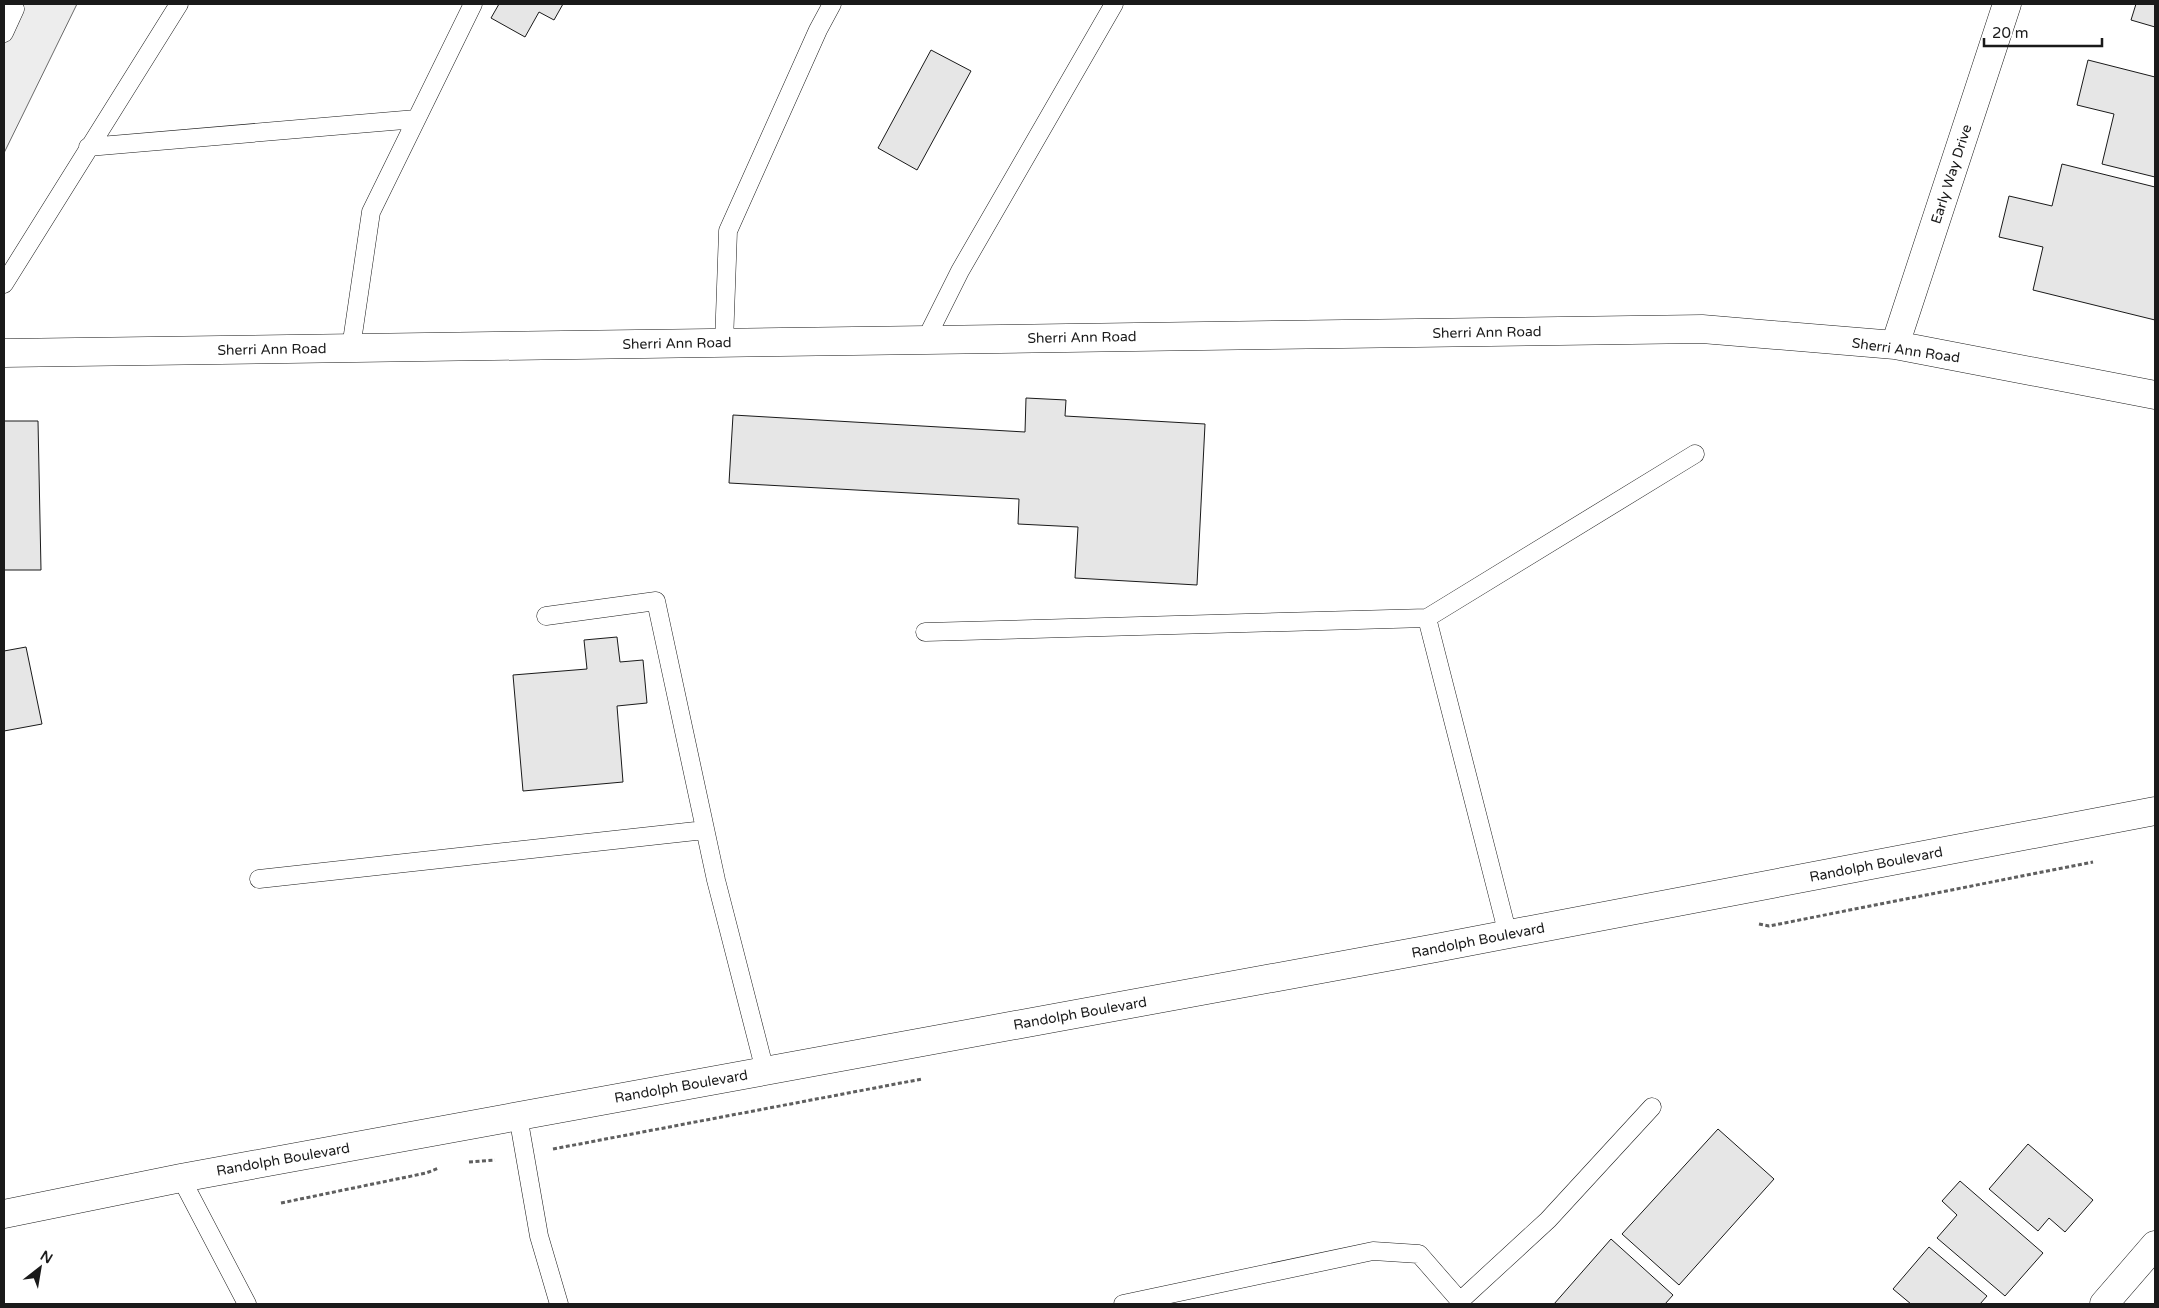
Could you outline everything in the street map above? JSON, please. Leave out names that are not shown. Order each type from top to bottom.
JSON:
[{"type":"street","name":"Early Way Drive","points":[[1895,345],[2007,4]]},
{"type":"street","name":"Sherri Ann Road","points":[[4,353],[1702,329],[1895,345],[2155,395]]},
{"type":"street","name":"Randolph Boulevard","points":[[4,1214],[181,1178],[1508,935],[2155,811]]},
{"type":"street","points":[[2104,1304],[2155,1245]]},
{"type":"lane","points":[[4,33],[15,9],[12,4]]},
{"type":"lane","points":[[4,284],[179,4]]},
{"type":"lane","points":[[351,348],[372,212],[473,4]]},
{"type":"lane","points":[[724,343],[728,231],[818,30],[832,4]]},
{"type":"lane","points":[[926,339],[960,271],[1114,4]]},
{"type":"lane","points":[[88,147],[416,119]]},
{"type":"lane","points":[[925,632],[1427,618],[1695,454]]},
{"type":"lane","points":[[546,616],[656,601],[705,830],[765,1071]]},
{"type":"lane","points":[[1427,618],[1508,935]]},
{"type":"lane","points":[[259,879],[705,830]]},
{"type":"lane","points":[[1123,1304],[1373,1251],[1419,1254],[1460,1303],[1548,1220],[1652,1107]]},
{"type":"lane","points":[[518,1116],[539,1236],[559,1304]]},
{"type":"lane","points":[[181,1178],[247,1304]]},
{"type":"path","points":[[1754,923],[1768,926],[2093,862]]},
{"type":"path","points":[[464,1162],[478,1163]]},
{"type":"path","points":[[281,1203],[426,1173],[442,1167]]},
{"type":"shaded area","points":[[4,4],[77,4],[4,153]]},
{"type":"building","points":[[499,4],[563,4],[554,20],[539,12],[525,37],[491,18]]},
{"type":"building","points":[[2136,4],[2155,4],[2155,27],[2131,20]]},
{"type":"building","points":[[931,50],[971,71],[917,170],[878,148]]},
{"type":"building","points":[[2088,60],[2155,77],[2155,177],[2102,164],[2114,114],[2077,105]]},
{"type":"building","points":[[2062,164],[2155,187],[2155,320],[2033,290],[2043,247],[1999,237],[2009,196],[2052,206]]},
{"type":"building","points":[[1026,398],[1066,400],[1065,416],[1205,424],[1197,585],[1075,578],[1078,527],[1018,524],[1019,499],[729,483],[733,415],[1025,432]]},
{"type":"building","points":[[4,421],[38,421],[41,570],[4,570]]},
{"type":"building","points":[[617,637],[620,662],[643,660],[647,703],[617,706],[623,782],[523,791],[513,675],[587,669],[584,640]]},
{"type":"building","points":[[26,647],[42,724],[4,731],[4,651]]},
{"type":"building","points":[[1718,1129],[1774,1179],[1679,1285],[1622,1234]]},
{"type":"building","points":[[2028,1144],[2093,1200],[2065,1232],[2049,1218],[2038,1231],[1989,1189]]},
{"type":"building","points":[[1960,1181],[2043,1253],[2005,1296],[1937,1238],[1957,1215],[1942,1201]]},
{"type":"building","points":[[1611,1239],[1673,1295],[1665,1304],[1554,1304]]},
{"type":"building","points":[[1929,1247],[1987,1296],[1980,1304],[1911,1304],[1893,1289]]}]
